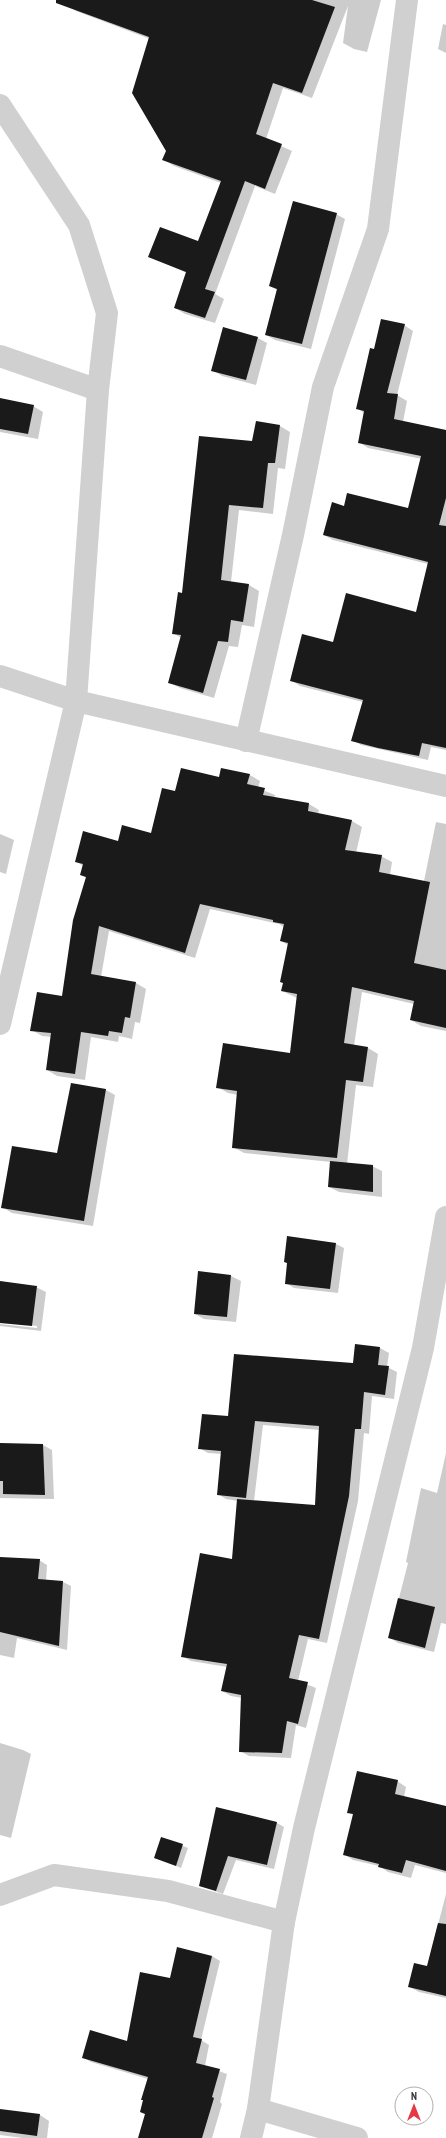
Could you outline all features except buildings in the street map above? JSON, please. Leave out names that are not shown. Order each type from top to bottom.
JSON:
[{"type":"street","points":[[246,741],[294,535],[323,387],[378,229],[407,0]]},
{"type":"street","points":[[0,105],[79,225],[107,313],[98,390],[76,701],[0,1024]]},
{"type":"street","points":[[0,356],[98,390]]},
{"type":"street","points":[[0,676],[76,701],[446,786]]},
{"type":"street","points":[[251,2138],[258,2109],[284,1922],[304,1828],[423,1348],[446,1217]]},
{"type":"street","points":[[0,1895],[54,1875],[168,1891],[284,1922]]},
{"type":"street","points":[[258,2109],[357,2138]]}]
